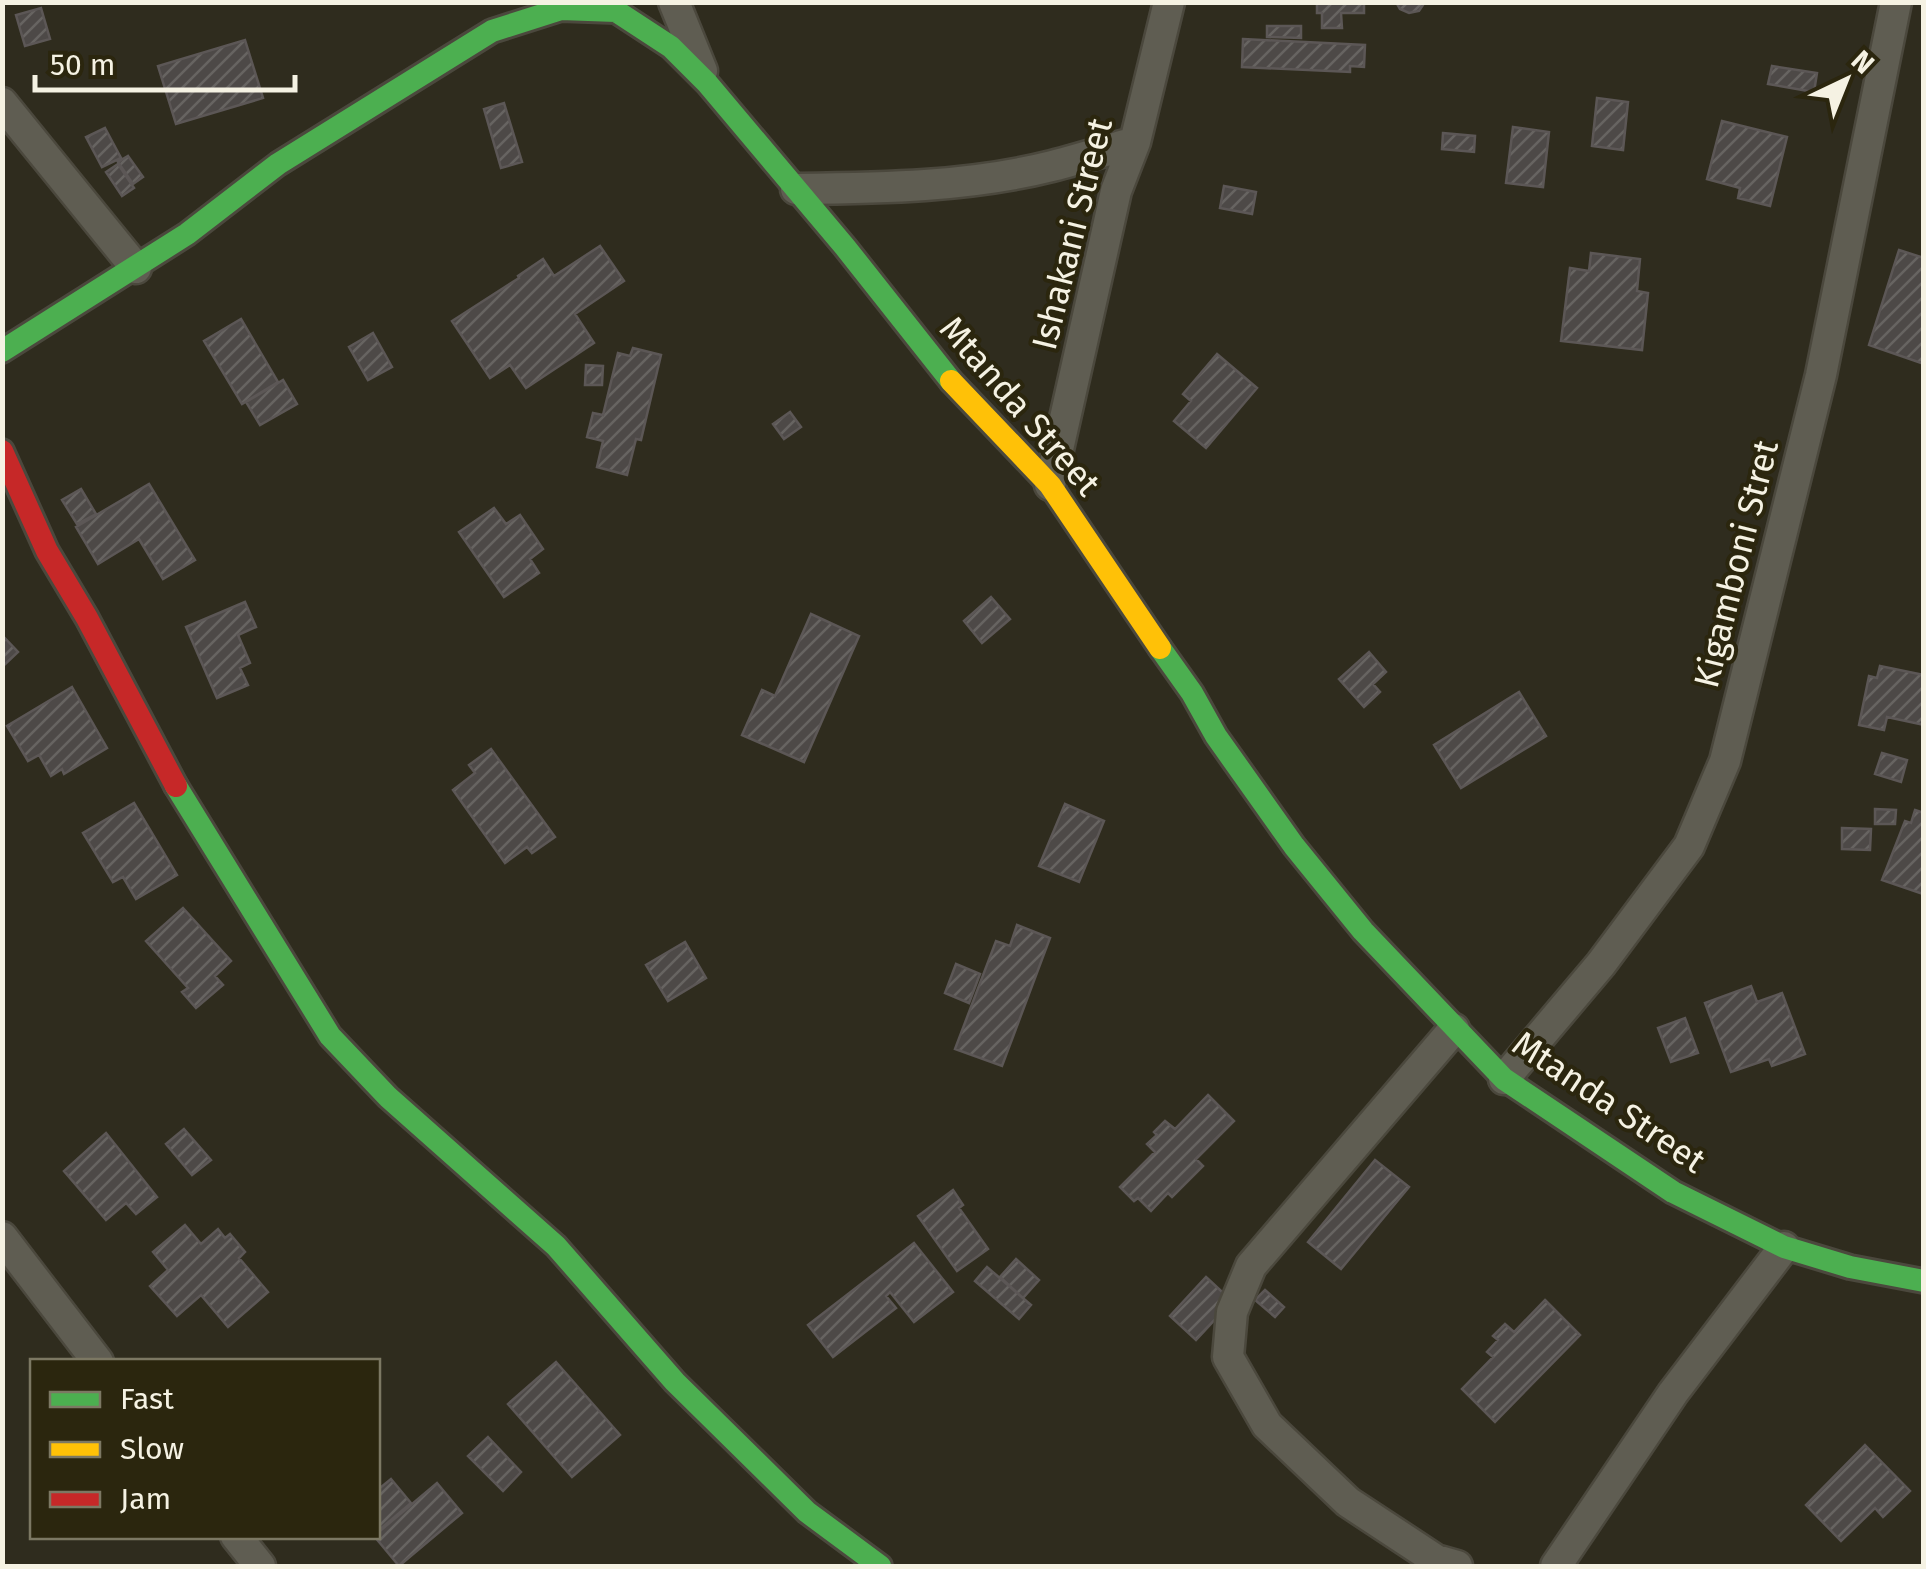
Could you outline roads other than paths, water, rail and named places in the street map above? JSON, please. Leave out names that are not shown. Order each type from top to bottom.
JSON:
[{"type":"street","points":[[674,2],[707,83]]},
{"type":"street","name":"Ishakani Street","points":[[1050,485],[1116,191],[1135,142],[1169,2]]},
{"type":"street","name":"Kigamboni Stret","points":[[1504,1078],[1602,964],[1689,846],[1725,761],[1821,375],[1896,2]]},
{"type":"street","name":"Mtanda Street","points":[[2,351],[136,268],[278,164],[492,32],[561,9],[616,11],[671,46],[707,83],[962,395],[1050,485],[1192,693],[1216,736],[1294,846],[1363,930],[1504,1078],[1672,1192],[1784,1246],[1924,1282]]},
{"type":"street","points":[[2,103],[136,268]]},
{"type":"street","points":[[796,189],[890,188],[989,178],[1050,167],[1135,142]]},
{"type":"street","points":[[2,451],[48,551],[88,618],[181,795],[330,1036],[388,1096],[556,1246],[676,1382],[794,1499],[880,1566]]},
{"type":"street","points":[[1454,1029],[1251,1266],[1232,1312],[1228,1357],[1267,1425],[1348,1502],[1436,1560],[1458,1566]]},
{"type":"street","points":[[2,1237],[96,1359]]},
{"type":"street","points":[[1556,1566],[1673,1393],[1784,1246]]},
{"type":"street","points":[[238,1539],[260,1566]]}]
